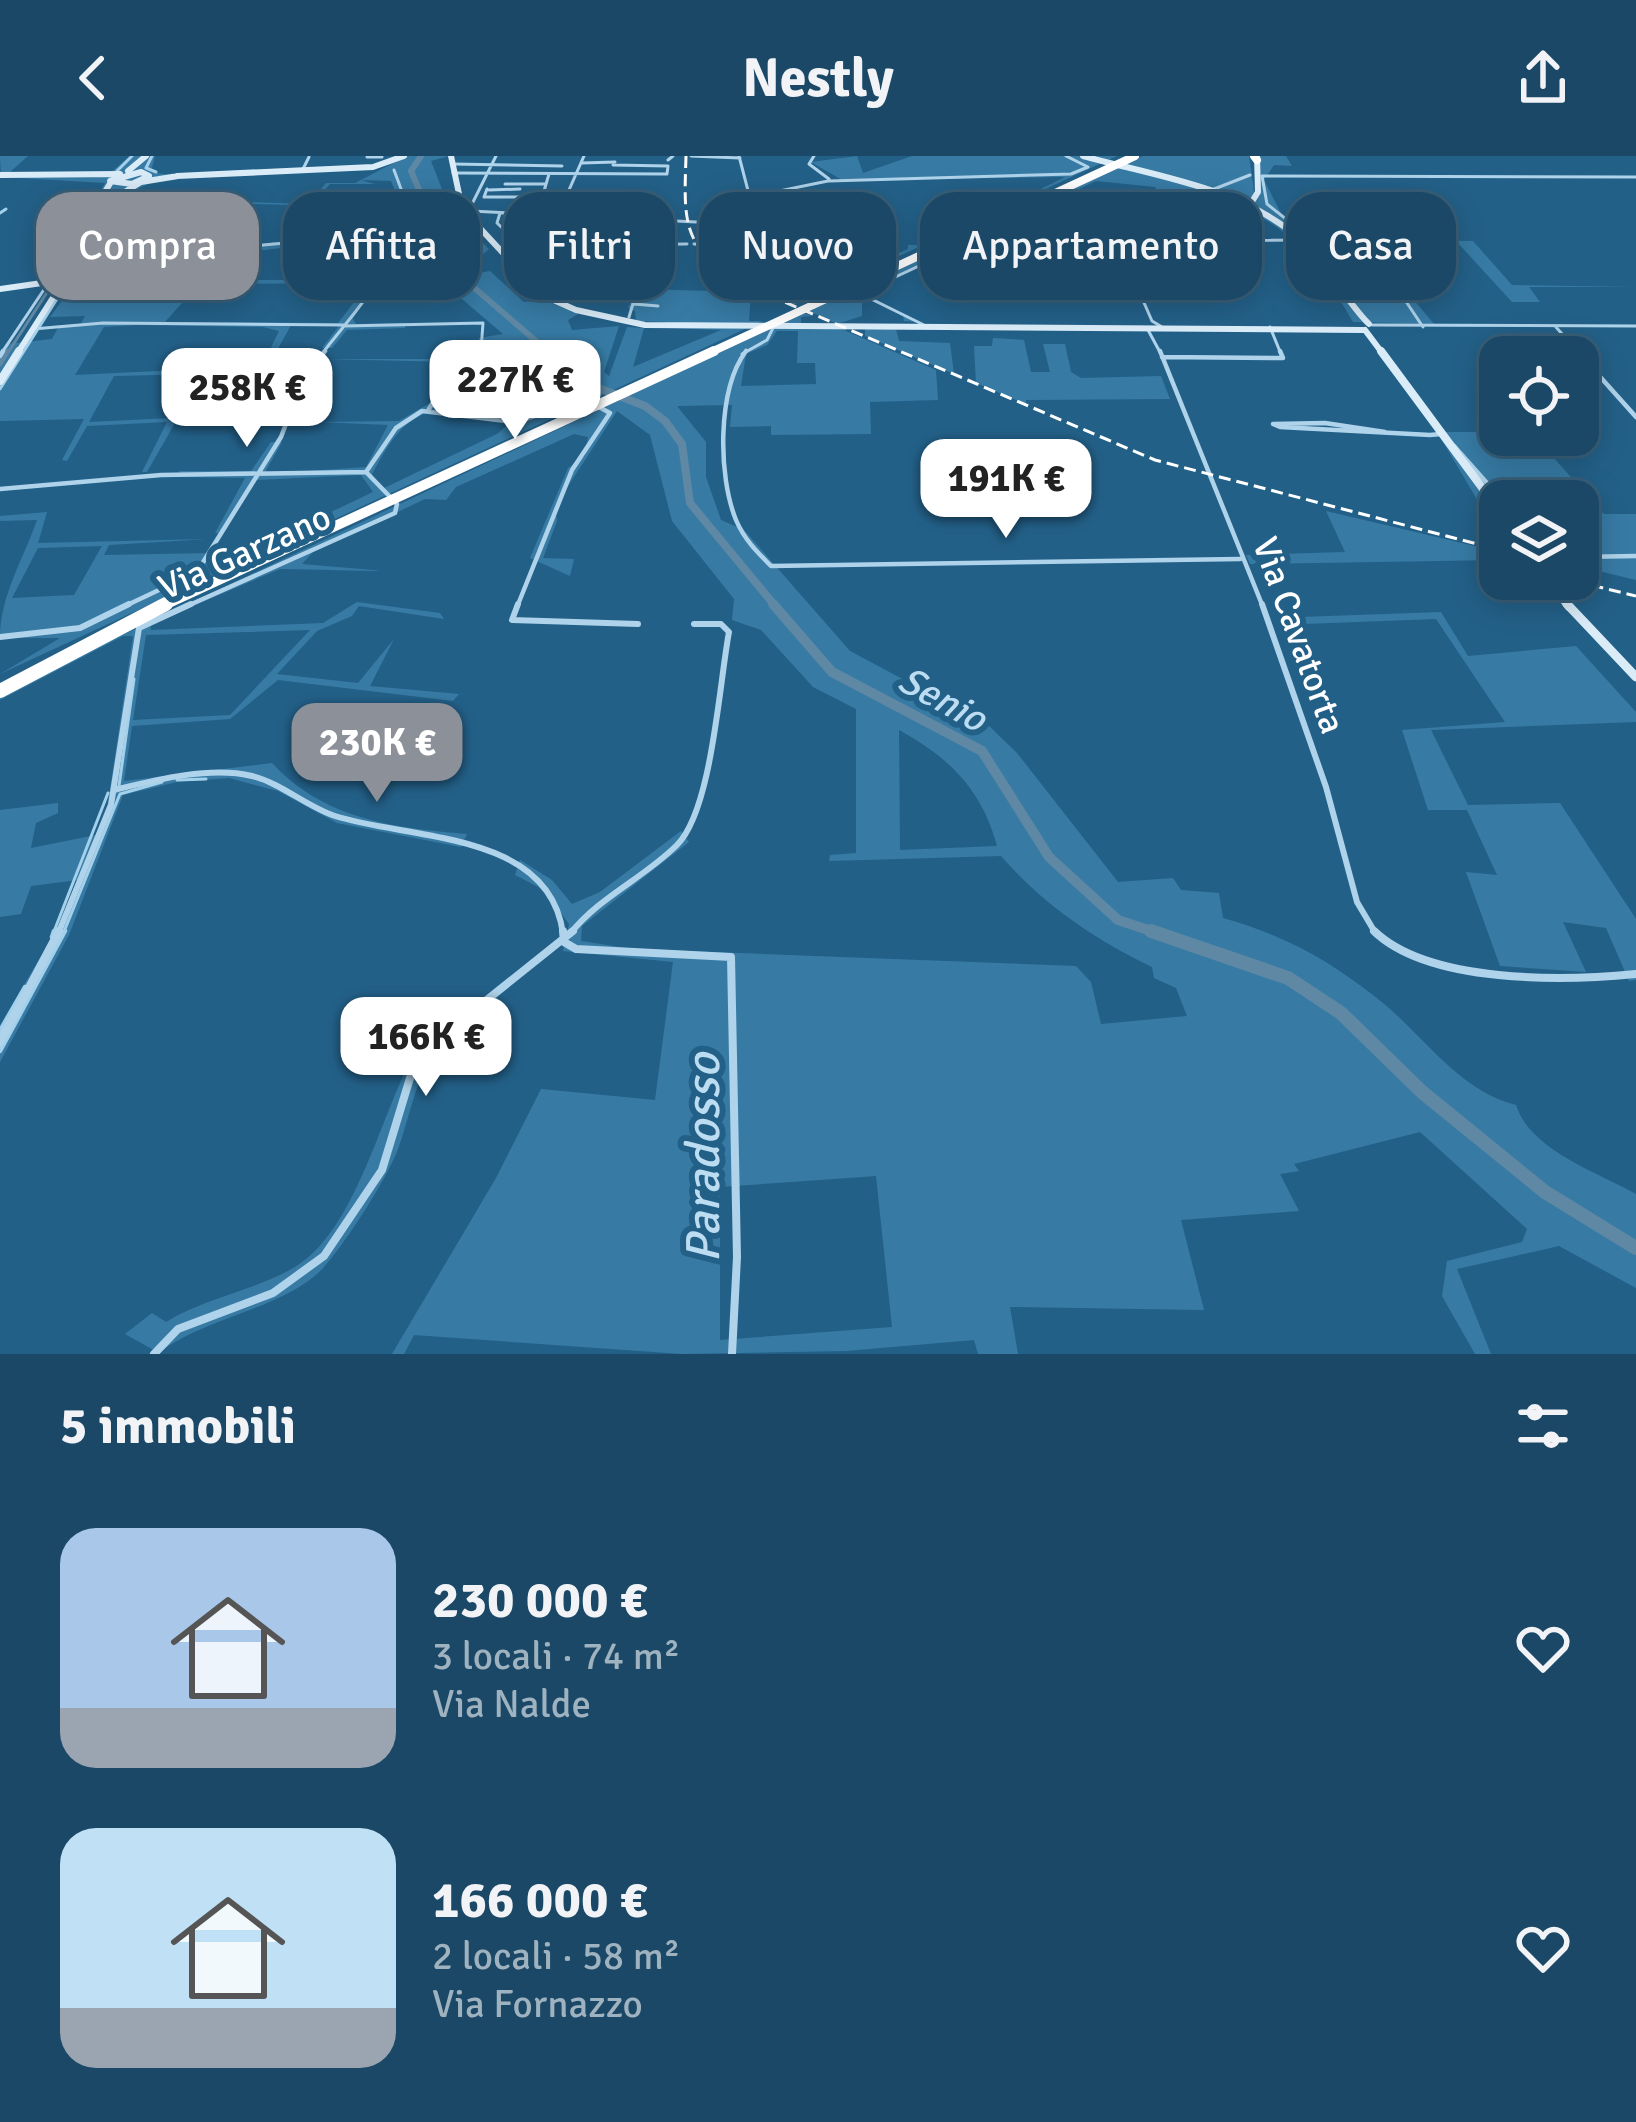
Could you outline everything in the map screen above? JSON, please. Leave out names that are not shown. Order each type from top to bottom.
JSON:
[{"type":"highway","points":[[896,265],[1099,166],[1129,159]]},
{"type":"highway","points":[[896,265],[1129,159]]},
{"type":"highway","points":[[0,681],[126,616],[820,300]]},
{"type":"highway","points":[[0,691],[137,618],[368,508]]},
{"type":"street","points":[[360,167],[368,156],[382,157]]},
{"type":"street","points":[[474,165],[478,156]]},
{"type":"street","points":[[478,192],[496,156]]},
{"type":"street","points":[[514,166],[518,156]]},
{"type":"street","points":[[536,174],[540,156]]},
{"type":"street","points":[[544,192],[566,156]]},
{"type":"street","points":[[691,156],[740,157],[749,192]]},
{"type":"street","points":[[796,156],[812,158],[828,180]]},
{"type":"street","points":[[773,192],[828,180],[1071,174],[1088,166],[1066,156]]},
{"type":"street","points":[[1083,156],[1099,166]]},
{"type":"street","points":[[1256,157],[1258,192]]},
{"type":"street","points":[[109,192],[122,173],[144,158],[146,173],[141,182],[125,192]]},
{"type":"street","points":[[302,171],[309,158]]},
{"type":"street","points":[[0,175],[302,171],[392,167],[402,158]]},
{"type":"street","points":[[1129,159],[1202,192]]},
{"type":"street","points":[[669,160],[668,174],[488,173],[452,164],[562,166],[582,161],[669,160]]},
{"type":"street","points":[[567,192],[582,161]]},
{"type":"street","points":[[609,174],[615,161]]},
{"type":"street","name":"Via Garzano","points":[[392,167],[401,192]]},
{"type":"street","points":[[1207,192],[1250,175]]},
{"type":"street","points":[[81,176],[114,185],[163,176]]},
{"type":"street","points":[[1286,221],[1264,197],[1262,176],[1636,177]]},
{"type":"street","points":[[505,184],[546,184]]},
{"type":"street","points":[[114,185],[117,192]]},
{"type":"street","points":[[479,189],[520,189]]},
{"type":"street","points":[[487,190],[484,197],[504,197]]},
{"type":"street","points":[[1262,201],[1286,225]]},
{"type":"street","points":[[480,211],[504,213]]},
{"type":"street","points":[[500,213],[497,223],[504,230]]},
{"type":"street","points":[[480,224],[504,255]]},
{"type":"street","points":[[0,289],[36,284]]},
{"type":"street","points":[[0,356],[37,300]]},
{"type":"street","points":[[0,381],[51,300]]},
{"type":"street","name":"Via Garzano","points":[[0,637],[73,630],[192,577],[281,437],[302,382],[361,300]]},
{"type":"street","points":[[554,300],[617,320],[774,326],[898,326],[911,321]]},
{"type":"street","points":[[633,320],[635,300]]},
{"type":"street","points":[[871,300],[928,326],[1636,326]]},
{"type":"street","name":"Via Cavatorta","points":[[1142,300],[1162,358],[1199,437],[1240,559],[1300,711],[1366,922],[1393,948],[1412,956],[1568,978],[1636,974]]},
{"type":"street","points":[[1347,300],[1479,482]]},
{"type":"street","points":[[1405,300],[1421,323]]},
{"type":"street","points":[[634,304],[658,306]]},
{"type":"street","points":[[0,488],[160,475],[366,472],[398,425],[429,410],[457,362],[481,350],[479,322],[345,326],[103,323],[33,329]]},
{"type":"street","points":[[774,326],[767,340],[742,353],[725,415],[728,480],[739,532],[765,563],[1240,559]]},
{"type":"street","points":[[1555,326],[1636,418]]},
{"type":"street","points":[[1162,358],[1283,358],[1270,327]]},
{"type":"street","points":[[429,410],[509,423],[574,398],[610,413],[572,470],[512,620],[545,626],[638,624]]},
{"type":"street","points":[[1385,432],[1325,423],[1273,424],[1280,428],[1385,432],[1446,434]]},
{"type":"street","points":[[1454,446],[1484,480]]},
{"type":"street","name":"Via Garzano","points":[[0,1042],[56,942],[114,790],[139,628],[394,513],[397,504],[366,472]]},
{"type":"street","points":[[1599,556],[1636,556]]},
{"type":"street","points":[[1564,600],[1586,630],[1636,677]]},
{"type":"street","points":[[154,1354],[178,1329],[273,1293],[324,1256],[382,1170],[410,1078],[433,1043],[564,942],[578,921],[680,846],[694,825],[729,632],[721,624],[694,624]]},
{"type":"street","points":[[114,790],[170,777],[251,776],[335,816],[462,839],[545,884],[559,903],[564,942]]},
{"type":"street","points":[[564,942],[576,949],[632,955],[731,957],[737,1257],[732,1354]]},
{"type":"shaded area","points":[[0,156],[28,156],[9,173],[110,173],[130,156],[155,156],[151,172],[170,175],[137,192],[100,192],[105,183],[1,177]]},
{"type":"shaded area","points":[[407,156],[449,156],[431,161],[445,192],[395,192],[391,181],[361,180]]},
{"type":"shaded area","points":[[857,156],[863,173],[912,156],[1117,156],[1039,192],[1035,192],[1065,177],[842,180],[811,162]]},
{"type":"shaded area","points":[[1143,156],[1249,156],[1254,191],[1260,191],[1260,156],[1286,156],[1292,166],[1274,165],[1264,180],[1286,219],[1286,236],[1262,218],[1262,192],[1158,192],[1155,187],[1096,181],[1065,192]]},
{"type":"shaded area","points":[[361,180],[375,184],[330,184],[318,192],[326,183]]},
{"type":"shaded area","points":[[1456,241],[1473,241],[1512,285],[1636,287],[1529,287],[1540,302],[1512,302]]},
{"type":"shaded area","points":[[274,242],[283,242],[283,248],[259,251],[259,245]]},
{"type":"shaded area","points":[[908,245],[920,246],[896,257]]},
{"type":"shaded area","points":[[920,259],[920,266],[896,278],[896,271]]},
{"type":"shaded area","points":[[490,271],[504,284],[504,300],[544,300],[578,314],[568,320],[572,330],[619,326],[604,372],[609,376],[627,327],[644,328],[633,367],[721,330],[666,328],[666,322],[636,321],[635,311],[628,308],[632,300],[675,300],[675,290],[699,291],[699,300],[750,300],[749,321],[762,321],[0,674],[60,638],[0,638],[8,593],[37,520],[0,521],[0,516],[47,512],[38,543],[208,539],[109,545],[104,555],[212,553],[208,563],[224,564],[275,538],[255,534],[285,534],[373,492],[361,475],[256,480],[222,534],[215,533],[245,478],[180,477],[179,471],[251,471],[271,442],[282,442],[264,474],[366,467],[388,425],[320,422],[399,421],[430,403],[453,362],[324,359],[454,359],[476,350],[479,338],[503,334],[463,300],[480,300],[480,273]],"holes":[[[513,347],[575,396],[513,420],[497,434],[382,489],[372,474],[384,452],[406,425],[438,409],[444,392],[519,399],[442,390],[462,363]],[[102,546],[74,595],[12,598],[38,548]]]},
{"type":"shaded area","points":[[63,300],[185,300],[165,322],[338,323],[356,300],[364,300],[353,319],[356,324],[406,323],[405,328],[347,330],[332,348],[322,348],[339,326],[291,325],[267,369],[203,374],[147,472],[142,472],[167,422],[87,426],[67,461],[62,460],[84,419],[0,421],[0,352],[6,344],[52,339],[58,328],[80,325],[85,316],[50,317]],"holes":[[[104,327],[263,327],[279,331],[262,366],[75,375]],[[199,374],[172,418],[89,422],[114,376]]]},
{"type":"shaded area","points":[[833,300],[862,300],[862,316],[837,324],[809,311]]},
{"type":"shaded area","points":[[869,300],[877,300],[919,322],[904,321],[903,314]]},
{"type":"shaded area","points":[[1339,300],[1414,300],[1434,324],[1353,322]]},
{"type":"shaded area","points":[[804,313],[812,316],[801,317],[801,324],[830,324],[936,370],[938,400],[870,402],[871,434],[771,435],[771,426],[730,427],[732,405],[677,406],[706,442],[706,477],[721,520],[744,530],[850,651],[987,724],[1017,753],[1118,882],[1173,878],[1181,890],[1219,893],[1223,918],[1286,941],[1342,972],[1476,1087],[1516,1105],[1535,1135],[1550,1147],[1636,1194],[1636,1288],[1559,1246],[1457,1269],[1491,1354],[1475,1354],[1442,1296],[1447,1261],[1522,1242],[1527,1229],[1420,1132],[1294,1164],[1299,1171],[1280,1174],[1299,1211],[1181,1220],[1204,1310],[1010,1307],[1018,1354],[978,1354],[974,1340],[846,1351],[682,1354],[414,1335],[404,1354],[392,1354],[496,1178],[541,1089],[655,1100],[673,962],[563,951],[569,924],[544,890],[515,875],[520,860],[552,880],[572,904],[600,892],[681,831],[689,842],[582,926],[581,941],[633,949],[1076,966],[1091,982],[1101,1024],[1187,1016],[1176,988],[1154,978],[1152,967],[1071,919],[1001,856],[829,861],[830,855],[856,853],[856,709],[813,687],[761,630],[732,620],[734,599],[672,521],[650,435],[617,411],[555,506],[557,521],[543,558],[574,559],[570,576],[530,558],[568,468],[585,456],[588,437],[574,434],[456,487],[446,500],[425,499],[313,552],[302,564],[384,571],[280,569],[150,624],[151,630],[323,623],[357,602],[440,613],[444,619],[359,606],[352,616],[317,631],[277,674],[358,683],[394,639],[370,686],[459,694],[453,701],[278,680],[230,719],[132,726],[124,781],[272,763],[314,797],[361,817],[467,834],[461,847],[337,823],[278,791],[229,778],[177,782],[123,795],[69,935],[0,1062],[0,1025],[59,926],[78,880],[31,886],[21,914],[0,917],[0,810],[58,803],[58,813],[36,823],[31,848],[96,835],[108,803],[133,636],[123,636],[0,700],[0,693]],"holes":[[[777,331],[798,331],[797,363],[815,363],[816,384],[741,386],[746,354],[767,345]],[[310,630],[230,715],[133,720],[146,635]],[[899,730],[934,752],[962,778],[983,808],[997,846],[900,850]],[[876,1176],[892,1327],[720,1340],[720,1187]]]},
{"type":"shaded area","points":[[865,329],[896,329],[899,341],[950,343],[954,374],[865,336]]},
{"type":"shaded area","points":[[993,338],[1024,340],[1031,372],[1050,372],[1043,344],[1065,344],[1071,372],[1081,378],[1161,376],[1170,399],[1026,400],[1026,404],[976,383],[974,346],[992,346]]},
{"type":"shaded area","points":[[1437,432],[1479,432],[1479,456],[1552,456],[1574,480],[1479,480],[1479,503]]},
{"type":"shaded area","points":[[1599,508],[1604,514],[1636,514],[1636,580],[1599,571]]},
{"type":"shaded area","points":[[1326,511],[1479,547],[1479,560],[1250,564],[1246,555],[1345,552]]},
{"type":"shaded area","points":[[1441,612],[1468,656],[1576,646],[1636,712],[1636,722],[1431,730],[1468,805],[1560,803],[1636,919],[1636,980],[1629,981],[1606,928],[1563,922],[1586,972],[1500,966],[1466,872],[1497,875],[1467,810],[1428,810],[1402,730],[1505,722],[1436,619],[1303,624],[1300,617]]},
{"type":"shaded area","points":[[422,1040],[440,1047],[419,1083],[393,1162],[365,1211],[323,1268],[289,1293],[199,1330],[159,1353],[125,1334],[152,1313],[166,1322],[279,1275],[318,1249],[353,1194]]},
{"type":"waterway","points":[[117,171],[132,156]]},
{"type":"waterway","points":[[152,156],[146,168],[156,172]]},
{"type":"waterway","name":"Senio","points":[[421,156],[411,171],[424,201],[411,243],[471,285],[551,354]]},
{"type":"waterway","points":[[7,354],[113,191]]},
{"type":"waterway","points":[[0,213],[6,209]]},
{"type":"waterway","points":[[0,389],[56,300]]},
{"type":"waterway","points":[[0,364],[8,351]]},
{"type":"waterway","name":"Senio","points":[[547,351],[583,382],[645,406],[665,421],[682,444],[690,503],[776,607]]},
{"type":"waterway","name":"Senio","points":[[773,604],[832,672],[982,751],[1049,857],[1118,920],[1151,931]]},
{"type":"waterway","points":[[119,786],[134,679]]},
{"type":"waterway","points":[[177,780],[206,779]]},
{"type":"waterway","points":[[63,934],[120,794],[162,782]]},
{"type":"waterway","points":[[53,934],[108,793]]},
{"type":"waterway","points":[[0,1051],[65,931]]},
{"type":"waterway","name":"Senio","points":[[1151,931],[1160,934]]},
{"type":"waterway","name":"Senio","points":[[1151,931],[1288,978],[1341,1013],[1422,1092],[1545,1192],[1636,1248]]},
{"type":"waterway","points":[[0,1031],[25,987]]},
{"type":"railway","points":[[686,156],[690,230],[706,257],[740,283],[1155,460],[1479,545]]},
{"type":"railway","points":[[1599,587],[1636,596]]},
{"type":"water label","name":"Paradosso","points":[[702,1158]]}]
